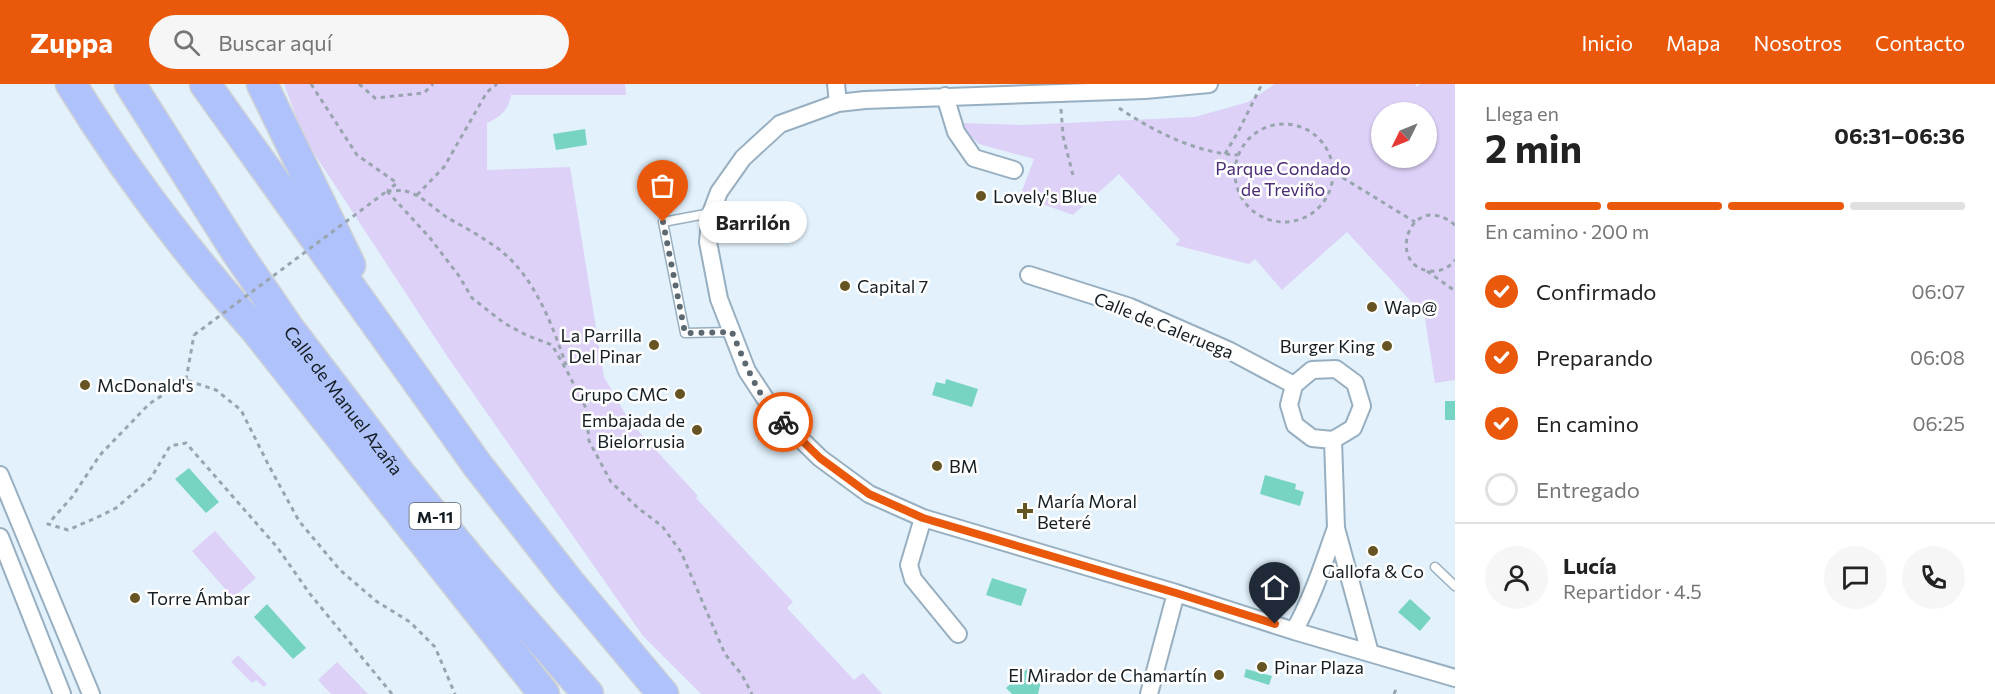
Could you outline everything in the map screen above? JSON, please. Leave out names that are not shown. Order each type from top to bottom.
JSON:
[{"type":"highway","points":[[71,84],[106,121],[257,308],[290,330]]},
{"type":"highway","points":[[71,84],[99,129],[217,286],[255,329],[544,694]]},
{"type":"highway","name":"Calle de Manuel Azaña","points":[[130,84],[236,251],[290,330],[401,475],[481,572],[588,694]]},
{"type":"highway","points":[[205,84],[478,466],[569,582],[659,687]]},
{"type":"highway","points":[[262,84],[328,216],[373,320]]},
{"type":"highway","points":[[481,572],[503,617],[558,694]]},
{"type":"street","points":[[836,84],[837,103]]},
{"type":"street","points":[[1209,84],[1178,88],[945,96],[837,103],[780,124],[743,158],[719,192],[711,213],[708,242],[719,299],[747,371],[776,415],[820,458],[869,494],[923,518],[1455,678]]},
{"type":"street","points":[[945,96],[956,132],[974,158],[1014,170]]},
{"type":"street","name":"Calle de Caleruega","points":[[1029,275],[1130,307],[1230,351],[1294,385]]},
{"type":"street","points":[[1336,369],[1355,383],[1362,406],[1353,428],[1333,440],[1312,438],[1295,425],[1289,405],[1294,385],[1312,370],[1336,369]]},
{"type":"street","points":[[1333,440],[1336,528],[1370,653]]},
{"type":"street","points":[[0,474],[91,694]]},
{"type":"street","points":[[923,518],[909,566],[913,579],[958,634]]},
{"type":"street","points":[[1294,631],[1316,588],[1336,528]]},
{"type":"street","points":[[0,537],[62,694]]},
{"type":"street","points":[[1149,694],[1176,593]]},
{"type":"lane","points":[[711,213],[663,222],[685,333],[732,332]]},
{"type":"lane","points":[[1435,567],[1455,586]]},
{"type":"path","points":[[311,84],[357,155],[397,183],[194,335],[186,380],[149,405],[100,455],[72,497],[48,524],[68,530],[116,508],[151,478],[171,446],[186,443],[277,547],[310,594],[392,694]]},
{"type":"path","points":[[359,84],[375,98],[424,93],[433,84]]},
{"type":"path","points":[[417,195],[444,167],[487,92],[497,84]]},
{"type":"path","points":[[1225,154],[1262,84]]},
{"type":"path","points":[[1115,91],[1115,106],[1137,121],[1205,151],[1238,155]]},
{"type":"path","points":[[1060,93],[1063,136],[1073,175]]},
{"type":"path","points":[[1290,124],[1308,129],[1324,144],[1332,158],[1335,172],[1331,191],[1321,208],[1307,218],[1281,223],[1263,218],[1245,204],[1237,188],[1235,171],[1238,155],[1247,140],[1258,131],[1271,125],[1290,124]]},
{"type":"path","points":[[1335,172],[1415,222]]},
{"type":"path","points":[[387,191],[405,191],[417,195],[430,207],[466,227],[500,250],[513,263],[546,310],[567,371]]},
{"type":"path","points":[[387,191],[430,238],[459,276],[472,298],[504,323],[552,345],[586,408],[590,441],[611,482],[638,508],[662,526],[681,552],[726,654],[742,675],[752,694]]},
{"type":"path","points":[[1455,225],[1445,217],[1436,215],[1420,218],[1408,230],[1405,242],[1413,263],[1455,291]]},
{"type":"path","points":[[1425,270],[1440,271],[1455,260]]},
{"type":"path","points":[[186,380],[216,390],[241,410],[299,521],[340,570],[376,601],[410,622],[435,647],[455,694]]},
{"type":"path","points":[[1394,694],[1397,687]]},
{"type":"green space","points":[[284,84],[625,84],[626,95],[511,95],[503,112],[487,123],[487,170],[570,167],[604,377],[630,422],[698,496],[696,498],[793,602],[787,608],[854,680],[863,673],[882,694],[701,694],[643,636],[447,356],[304,138]]},
{"type":"green space","name":"Parque Condado de Treviño","points":[[1275,84],[1415,84],[1417,87],[1420,84],[1455,84],[1455,380],[1435,383],[1424,312],[1418,309],[1347,232],[1282,290],[1255,259],[1249,264],[1175,245],[1180,240],[1119,174],[1073,215],[1020,196],[1034,159],[979,144],[957,123],[1023,125],[1195,117],[1248,102]]},
{"type":"green space","points":[[215,531],[256,578],[233,598],[192,551]]},
{"type":"green space","points":[[238,655],[267,684],[264,687],[256,680],[252,683],[231,662]]},
{"type":"green space","points":[[337,662],[368,694],[331,694],[318,680]]},
{"type":"shaded area","points":[[585,129],[587,145],[556,150],[553,134]]},
{"type":"shaded area","points":[[946,379],[978,389],[972,407],[932,395],[936,382],[945,384]]},
{"type":"shaded area","points":[[1445,401],[1455,401],[1455,420],[1445,420]]},
{"type":"shaded area","points":[[189,468],[219,502],[206,513],[175,479]]},
{"type":"shaded area","points":[[1265,475],[1296,484],[1295,489],[1304,492],[1300,506],[1260,494]]},
{"type":"shaded area","points":[[992,578],[1027,589],[1021,606],[986,595]]},
{"type":"shaded area","points":[[1410,599],[1431,618],[1420,631],[1398,612]]},
{"type":"shaded area","points":[[267,604],[306,648],[293,659],[254,617]]},
{"type":"shaded area","points":[[1028,668],[1041,681],[1038,694],[1012,694],[1006,688]]},
{"type":"shaded area","points":[[1246,669],[1272,676],[1269,685],[1244,677]]},
{"type":"way so far","points":[[663,222],[685,333],[732,332],[747,371],[783,422]]},
{"type":"place","name":"Lovely's Blue","points":[[981,196]]},
{"type":"place","name":"Barrilón","points":[[663,222]]},
{"type":"place","name":"Capital 7","points":[[845,286]]},
{"type":"place","name":"Wap@","points":[[1372,307]]},
{"type":"place","name":"La Parrilla Del Pinar","points":[[654,345]]},
{"type":"place","name":"Burger King","points":[[1387,346]]},
{"type":"place","name":"McDonald's","points":[[85,385]]},
{"type":"place","name":"Grupo CMC","points":[[680,394]]},
{"type":"place","name":"Embajada de Bielorrusia","points":[[697,430]]},
{"type":"place","name":"BM","points":[[937,466]]},
{"type":"place","name":"María Moral Beteré","points":[[1025,511]]},
{"type":"place","name":"Gallofa & Co","points":[[1373,551]]},
{"type":"place","name":"Torre Ámbar","points":[[135,598]]},
{"type":"place","name":"Pinar Plaza","points":[[1262,667]]},
{"type":"place","name":"El Mirador de Chamartín","points":[[1219,675]]},
{"type":"route","points":[[783,422],[820,458],[869,494],[923,518],[1275,624]]}]
